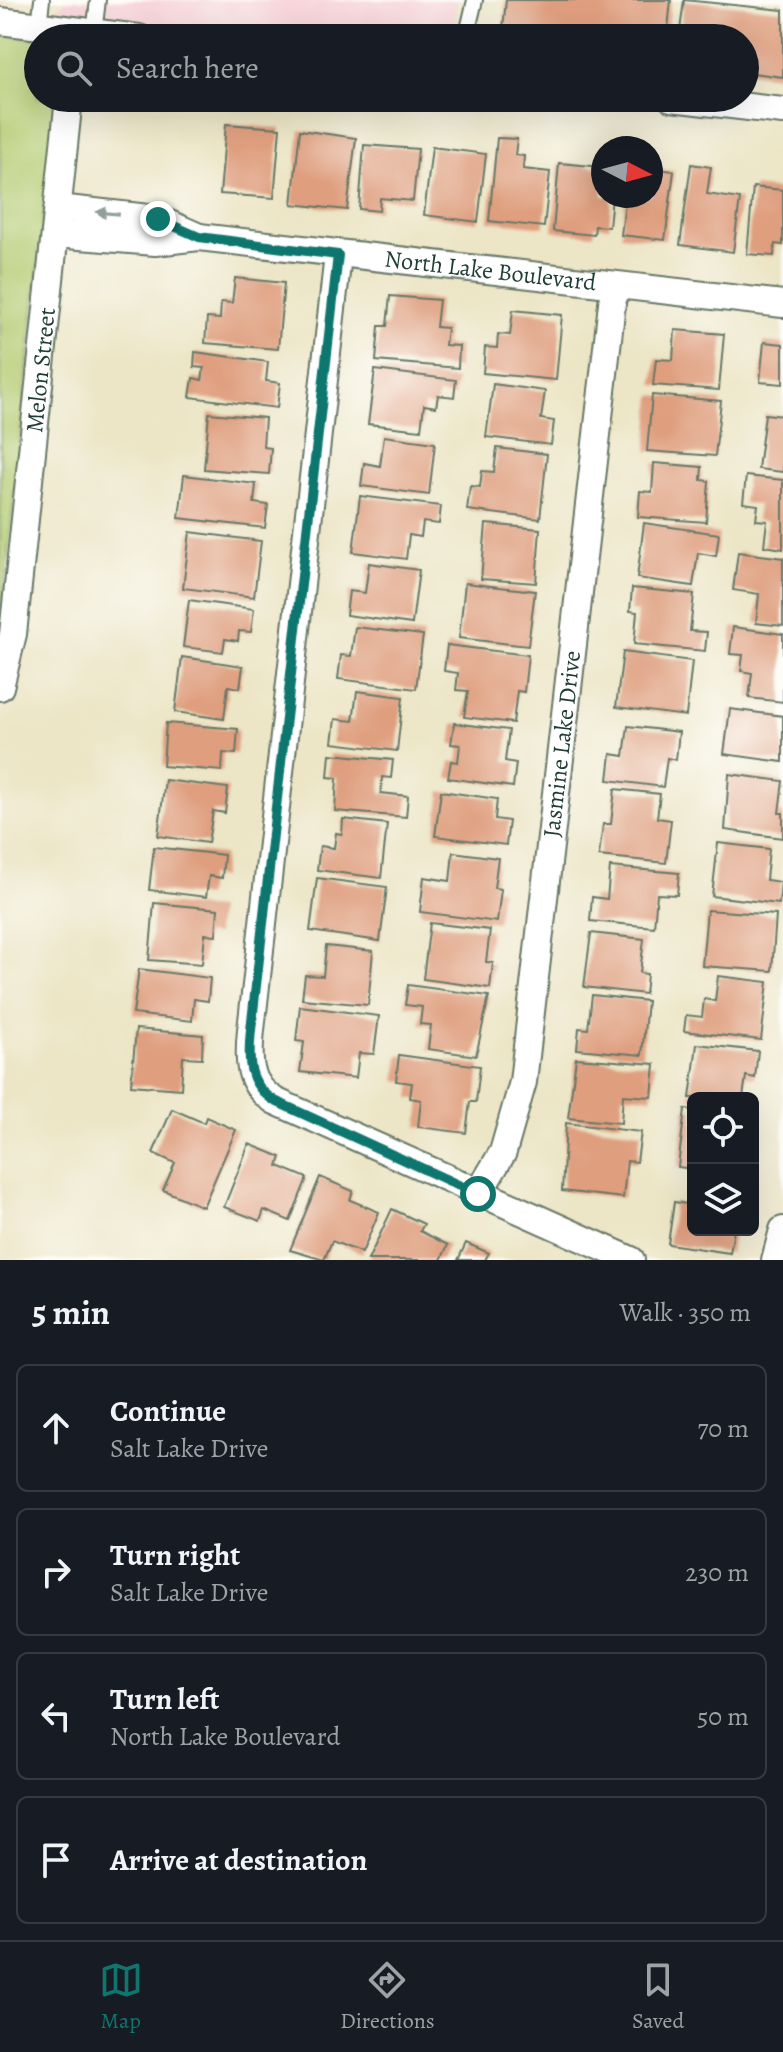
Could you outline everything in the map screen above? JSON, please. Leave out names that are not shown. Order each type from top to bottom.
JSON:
[{"type":"street","points":[[0,21],[40,13],[62,24]]},
{"type":"street","points":[[759,108],[783,111]]},
{"type":"street","name":"Melon Street","points":[[0,687],[68,112]]},
{"type":"street","name":"North Lake Boulevard","points":[[57,221],[155,242],[199,237],[783,304]]},
{"type":"street","points":[[338,255],[251,1030],[251,1073],[262,1094],[275,1101],[631,1260]]},
{"type":"street","name":"Jasmine Lake Drive","points":[[478,1194],[503,1152],[523,1082],[614,286]]},
{"type":"street","points":[[775,1260],[783,1230]]},
{"type":"lane","points":[[87,24],[98,0]]},
{"type":"lane","points":[[469,24],[475,0]]},
{"type":"shaded area","points":[[66,0],[456,0],[455,24],[127,24],[0,9],[0,5],[53,12]]},
{"type":"green space","points":[[0,34],[24,37],[24,112],[55,112],[0,631]]},
{"type":"building","points":[[506,0],[671,0],[668,24],[503,24]]},
{"type":"building","points":[[684,0],[783,10],[783,77],[759,74],[759,24],[681,24]]},
{"type":"building","points":[[226,124],[280,128],[274,198],[220,194]]},
{"type":"building","points":[[300,130],[356,138],[347,210],[292,204]]},
{"type":"building","points":[[497,138],[517,139],[515,155],[524,156],[523,169],[550,172],[544,227],[489,221]]},
{"type":"building","points":[[364,145],[418,149],[413,201],[380,198],[379,211],[359,209]]},
{"type":"building","points":[[432,147],[486,154],[478,222],[424,215]]},
{"type":"building","points":[[559,163],[591,166],[591,208],[611,208],[609,227],[595,226],[594,235],[553,231]]},
{"type":"building","points":[[691,164],[711,167],[707,194],[740,199],[733,252],[680,245]]},
{"type":"building","points":[[663,170],[674,171],[665,240],[621,235],[624,208],[663,208]]},
{"type":"building","points":[[753,187],[783,190],[783,245],[775,244],[774,256],[747,254]]},
{"type":"building","points":[[235,278],[284,283],[278,349],[205,343],[207,318],[220,319],[221,302],[232,303]]},
{"type":"building","points":[[390,296],[439,300],[436,327],[447,328],[445,345],[459,346],[458,368],[376,361],[379,326],[387,326]]},
{"type":"building","points":[[513,310],[562,315],[556,380],[483,373],[485,347],[497,348],[498,334],[510,335]]},
{"type":"building","points":[[675,330],[724,334],[719,390],[653,385],[656,359],[673,360]]},
{"type":"building","points":[[764,342],[783,344],[783,384],[760,382]]},
{"type":"building","points":[[195,352],[268,362],[266,381],[280,383],[277,408],[190,397],[193,378],[202,380],[204,368],[194,367]]},
{"type":"building","points":[[375,370],[456,380],[454,397],[438,395],[436,407],[424,405],[421,430],[368,424]]},
{"type":"building","points":[[493,384],[545,391],[541,419],[554,421],[551,445],[486,437]]},
{"type":"building","points":[[652,395],[721,401],[715,456],[647,451]]},
{"type":"building","points":[[209,413],[265,418],[263,447],[271,448],[269,474],[204,469]]},
{"type":"building","points":[[765,414],[783,416],[783,472],[758,469]]},
{"type":"building","points":[[384,436],[435,443],[429,495],[361,486],[364,463],[380,466]]},
{"type":"building","points":[[497,448],[547,454],[540,519],[467,510],[470,486],[480,487],[482,471],[494,472]]},
{"type":"building","points":[[654,463],[702,467],[701,480],[709,481],[706,522],[638,517],[640,491],[652,492]]},
{"type":"building","points":[[184,475],[256,484],[254,503],[268,505],[265,528],[179,518]]},
{"type":"building","points":[[746,476],[783,480],[783,549],[764,546],[767,521],[756,520],[758,505],[743,503]]},
{"type":"building","points":[[360,496],[441,506],[439,524],[423,522],[421,537],[409,535],[406,559],[353,552]]},
{"type":"building","points":[[644,523],[719,534],[716,556],[698,553],[693,586],[637,578]]},
{"type":"building","points":[[486,524],[540,529],[536,583],[481,579]]},
{"type":"building","points":[[190,532],[261,541],[254,597],[183,588]]},
{"type":"building","points":[[738,552],[783,558],[783,626],[756,623],[759,594],[733,590]]},
{"type":"building","points":[[369,563],[419,570],[412,624],[346,615],[349,591],[365,593]]},
{"type":"building","points":[[465,583],[535,591],[528,646],[459,638]]},
{"type":"building","points":[[632,588],[694,594],[690,631],[707,632],[705,651],[634,644],[637,612],[630,611]]},
{"type":"building","points":[[189,600],[254,609],[251,632],[239,631],[238,641],[225,639],[223,652],[183,647]]},
{"type":"building","points":[[355,627],[423,635],[416,689],[338,679],[341,655],[351,656]]},
{"type":"building","points":[[733,627],[783,634],[783,702],[749,698],[752,673],[741,671],[743,655],[730,654]]},
{"type":"building","points":[[447,645],[528,655],[524,692],[517,691],[513,723],[464,717],[468,691],[456,690],[458,673],[444,671]]},
{"type":"building","points":[[623,652],[692,661],[686,716],[616,707]]},
{"type":"building","points":[[182,657],[243,666],[240,688],[228,686],[224,719],[175,712]]},
{"type":"building","points":[[357,691],[403,697],[397,751],[332,743],[335,719],[353,721]]},
{"type":"building","points":[[730,709],[783,716],[783,762],[724,754]]},
{"type":"building","points":[[166,723],[238,729],[236,754],[223,753],[222,771],[163,766]]},
{"type":"building","points":[[454,723],[509,730],[505,761],[516,763],[513,787],[448,778],[451,761],[458,762],[460,745],[451,744]]},
{"type":"building","points":[[628,726],[679,732],[676,760],[667,758],[663,787],[608,780],[611,754],[624,756]]},
{"type":"building","points":[[330,754],[393,760],[391,778],[382,777],[381,793],[408,796],[406,817],[335,811],[337,778],[328,777]]},
{"type":"building","points":[[729,774],[783,781],[779,813],[783,813],[783,838],[725,830]]},
{"type":"building","points":[[165,780],[228,788],[225,813],[213,811],[208,843],[158,836]]},
{"type":"building","points":[[615,789],[660,794],[657,818],[671,820],[666,863],[599,856],[603,824],[611,824]]},
{"type":"building","points":[[441,791],[497,799],[495,819],[509,821],[506,845],[435,836]]},
{"type":"building","points":[[343,819],[387,824],[381,878],[317,870],[320,846],[334,848],[336,833],[342,834]]},
{"type":"building","points":[[718,843],[769,849],[766,880],[781,882],[779,904],[712,896]]},
{"type":"building","points":[[154,847],[224,855],[222,878],[209,876],[206,897],[149,890]]},
{"type":"building","points":[[453,852],[498,858],[494,888],[501,889],[497,922],[420,912],[424,877],[450,881]]},
{"type":"building","points":[[610,867],[679,873],[677,895],[657,894],[654,927],[590,921],[592,897],[607,899]]},
{"type":"building","points":[[317,878],[387,887],[380,941],[310,931]]},
{"type":"building","points":[[154,903],[218,909],[216,935],[205,934],[202,964],[149,960]]},
{"type":"building","points":[[707,910],[776,915],[772,971],[702,966]]},
{"type":"building","points":[[430,923],[490,930],[486,962],[493,963],[490,988],[423,979]]},
{"type":"building","points":[[591,933],[644,939],[640,973],[647,974],[645,994],[584,987]]},
{"type":"building","points":[[326,946],[373,951],[368,1005],[302,999],[305,975],[323,976]]},
{"type":"building","points":[[139,969],[210,978],[208,1001],[194,999],[192,1021],[133,1014]]},
{"type":"building","points":[[718,976],[768,982],[761,1040],[684,1031],[686,1015],[702,1017],[704,999],[715,1001]]},
{"type":"building","points":[[408,985],[489,996],[476,1056],[428,1049],[431,1025],[420,1024],[422,1007],[405,1005]]},
{"type":"building","points":[[592,995],[647,1001],[642,1055],[577,1049],[579,1028],[588,1029]]},
{"type":"building","points":[[300,1006],[379,1016],[374,1054],[359,1053],[356,1078],[300,1072],[304,1042],[296,1041]]},
{"type":"building","points":[[136,1029],[203,1035],[202,1058],[183,1057],[181,1089],[131,1085]]},
{"type":"building","points":[[697,1044],[758,1051],[755,1078],[746,1076],[744,1092],[691,1092]]},
{"type":"building","points":[[399,1055],[480,1066],[476,1102],[470,1102],[466,1133],[418,1127],[421,1100],[410,1098],[412,1083],[396,1081]]},
{"type":"building","points":[[576,1058],[655,1064],[652,1097],[623,1095],[621,1123],[568,1118]]},
{"type":"building","points":[[172,1109],[204,1123],[206,1117],[236,1130],[203,1207],[163,1190],[175,1163],[153,1153]]},
{"type":"building","points":[[685,1109],[687,1109],[687,1168],[678,1167]]},
{"type":"building","points":[[566,1123],[641,1132],[637,1162],[627,1161],[623,1198],[562,1191]]},
{"type":"building","points":[[249,1144],[281,1157],[278,1166],[307,1178],[290,1221],[264,1210],[260,1221],[224,1207]]},
{"type":"building","points":[[320,1177],[353,1191],[350,1200],[379,1212],[362,1253],[332,1241],[324,1260],[290,1250]]},
{"type":"building","points":[[674,1202],[687,1204],[687,1236],[733,1236],[730,1253],[668,1244]]},
{"type":"building","points":[[392,1209],[424,1224],[420,1231],[448,1245],[441,1260],[368,1260]]},
{"type":"building","points":[[466,1243],[489,1253],[485,1260],[458,1260]]},
{"type":"route","points":[[158,219],[199,237],[338,255],[251,1030],[251,1073],[262,1094],[275,1101],[478,1194]]}]
